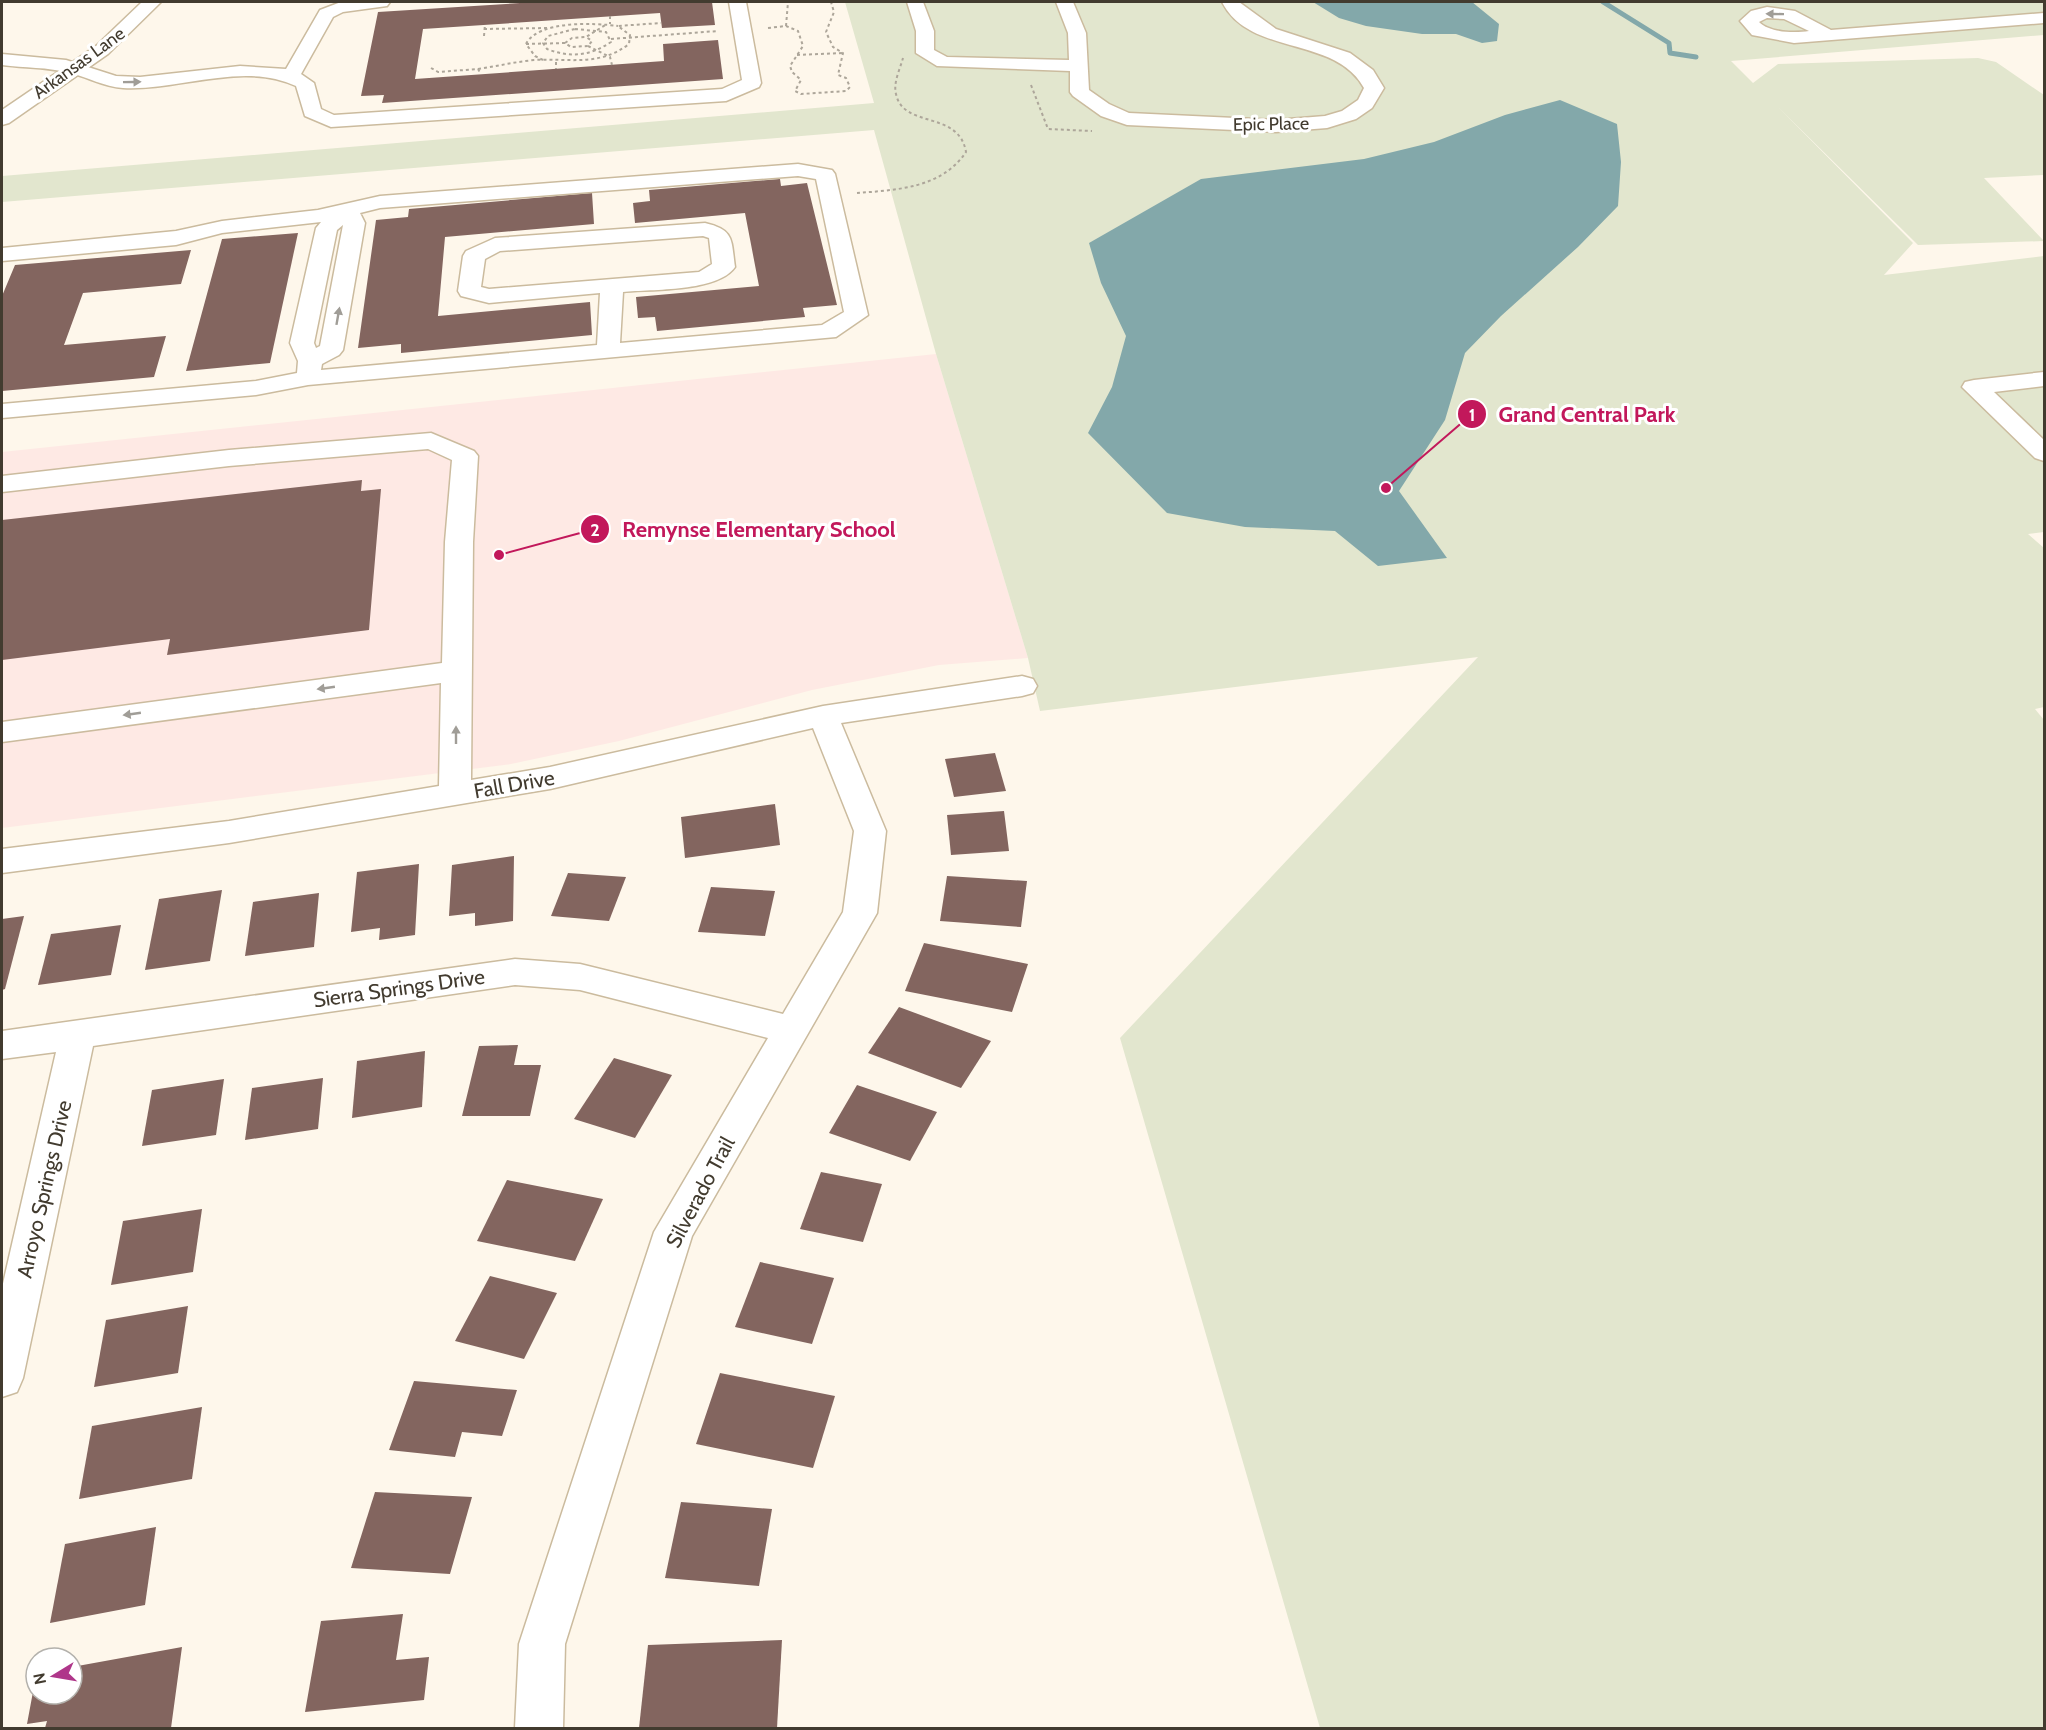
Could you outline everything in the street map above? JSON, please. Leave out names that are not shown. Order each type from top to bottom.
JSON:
[{"type":"street","name":"Arkansas Lane","points":[[2,119],[76,68],[129,27],[152,2]]},
{"type":"street","points":[[296,65],[326,14],[339,7],[381,2]]},
{"type":"street","points":[[296,65],[305,83],[312,112],[331,122],[726,95],[752,83],[737,2]]},
{"type":"street","points":[[915,2],[925,31],[925,53],[932,58],[944,62],[1078,66]]},
{"type":"street","name":"Epic Place","points":[[1065,2],[1077,33],[1080,92],[1097,107],[1126,119],[1291,126],[1328,121],[1350,114],[1368,103],[1374,88],[1366,71],[1356,63],[1271,34],[1245,18],[1230,2]]},
{"type":"street","points":[[1827,35],[2044,18]]},
{"type":"street","name":"Arkansas Lane","points":[[21,83],[73,48]]},
{"type":"street","points":[[2,60],[50,63],[76,68],[119,82],[145,82],[296,65]]},
{"type":"street","points":[[2,254],[176,238],[222,227],[318,216],[380,202],[605,211],[705,229],[718,234],[724,267],[704,278],[489,296],[469,291],[474,256],[495,245],[605,211],[798,170],[825,174],[856,315],[828,332],[608,352],[309,370],[256,388],[2,411]]},
{"type":"street","points":[[309,370],[331,350],[354,223],[348,209]]},
{"type":"street","points":[[608,352],[612,285]]},
{"type":"street","points":[[2044,379],[1974,387],[2044,453]]},
{"type":"street","points":[[2,484],[230,458],[430,441],[465,456],[459,542],[456,794]]},
{"type":"street","points":[[2,732],[456,671]]},
{"type":"street","name":"Fall Drive","points":[[2,861],[229,832],[550,778],[823,716],[1022,686]]},
{"type":"street","name":"Silverado Trail","points":[[539,1728],[542,1644],[674,1232],[860,914],[870,831],[823,716]]},
{"type":"street","name":"Sierra Springs Drive","points":[[2,1045],[515,972],[580,977],[792,1030]]},
{"type":"street","name":"Arroyo Springs Drive","points":[[2,1378],[78,1034]]},
{"type":"path","points":[[788,2],[786,26],[798,31],[802,46],[790,66],[792,72],[801,80],[795,91],[801,94],[846,91],[850,87],[846,78],[838,75],[843,53]]},
{"type":"path","points":[[831,2],[834,12],[826,32],[833,47],[843,53]]},
{"type":"path","points":[[526,44],[565,43],[586,37],[608,24],[610,16]]},
{"type":"path","points":[[484,29],[552,27],[573,23],[618,26],[661,23]]},
{"type":"path","points":[[484,36],[485,24]]},
{"type":"path","points":[[618,26],[630,37]]},
{"type":"path","points":[[526,44],[529,38],[552,27]]},
{"type":"path","points":[[543,44],[548,36],[575,28],[606,32],[611,39]]},
{"type":"path","points":[[611,39],[742,30]]},
{"type":"path","points":[[586,37],[592,41],[588,46]]},
{"type":"path","points":[[526,44],[535,56],[544,60],[591,61],[610,57],[623,49],[629,44],[630,37]]},
{"type":"path","points":[[543,44],[547,49],[559,54],[590,54],[611,42],[611,39]]},
{"type":"path","points":[[565,43],[571,47],[588,46],[610,57],[612,65]]},
{"type":"path","points":[[829,195],[903,189],[937,177],[963,159],[966,146],[959,133],[908,110],[896,97],[904,52]]},
{"type":"path","points":[[797,55],[843,53]]},
{"type":"path","points":[[815,59],[818,55]]},
{"type":"path","points":[[431,68],[438,72],[544,60]]},
{"type":"path","points":[[556,62],[556,69]]},
{"type":"path","points":[[1024,65],[1048,129]]},
{"type":"path","points":[[478,69],[481,74]]},
{"type":"shaded area","points":[[936,354],[1028,658],[939,665],[812,690],[619,741],[511,764],[2,828],[2,452]]},
{"type":"green space","points":[[845,2],[2044,2],[2044,35],[1731,61],[1753,83],[1778,64],[1978,58],[1996,62],[2044,95],[2044,175],[1984,178],[2044,241],[1918,245],[1772,101],[1913,243],[1884,275],[2044,256],[2044,532],[2028,534],[2044,548],[2044,707],[2035,709],[2044,720],[2044,1728],[1320,1728],[1120,1038],[1478,657],[1040,711],[1028,658],[936,354],[874,130],[2,202],[2,176],[874,103]]},
{"type":"water","points":[[1313,2],[1472,2],[1499,24],[1497,41],[1482,43],[1456,34],[1422,34],[1366,26],[1339,18]]},
{"type":"water","points":[[1560,100],[1617,124],[1621,162],[1618,206],[1578,247],[1501,316],[1465,353],[1445,420],[1399,491],[1447,558],[1378,566],[1335,531],[1245,527],[1167,513],[1088,433],[1112,387],[1126,336],[1101,283],[1089,243],[1201,179],[1364,159],[1434,142],[1505,115]]},
{"type":"building","points":[[536,2],[712,2],[715,25],[662,28],[660,13],[423,29],[415,79],[664,61],[663,44],[718,40],[723,79],[382,103],[384,95],[361,96],[378,12]]},
{"type":"building","points":[[780,179],[781,186],[807,183],[837,305],[803,308],[805,317],[657,331],[655,317],[638,318],[636,297],[759,286],[745,213],[635,223],[633,203],[650,201],[649,190]]},
{"type":"building","points":[[592,193],[594,224],[445,237],[438,316],[590,302],[592,335],[401,353],[401,344],[358,348],[376,220],[408,217],[409,209]]},
{"type":"building","points":[[298,233],[270,363],[186,371],[222,239]]},
{"type":"building","points":[[191,250],[181,284],[83,293],[64,345],[166,336],[154,377],[2,391],[2,296],[15,265]]},
{"type":"building","points":[[362,480],[361,491],[381,489],[369,630],[167,655],[170,639],[2,660],[2,520]]},
{"type":"building","points":[[995,753],[1006,791],[954,797],[945,759]]},
{"type":"building","points":[[775,804],[780,845],[685,858],[681,817]]},
{"type":"building","points":[[1004,811],[1009,851],[951,855],[947,815]]},
{"type":"building","points":[[514,856],[513,921],[475,926],[475,913],[449,916],[452,865]]},
{"type":"building","points":[[419,864],[415,935],[379,940],[380,928],[351,932],[357,872]]},
{"type":"building","points":[[568,873],[626,877],[609,921],[551,916]]},
{"type":"building","points":[[947,876],[1027,881],[1021,927],[940,921]]},
{"type":"building","points":[[711,887],[775,891],[765,936],[698,932]]},
{"type":"building","points":[[222,890],[210,961],[145,970],[159,899]]},
{"type":"building","points":[[319,893],[314,947],[245,956],[253,902]]},
{"type":"building","points":[[24,916],[5,989],[2,990],[2,919]]},
{"type":"building","points":[[121,925],[111,975],[38,985],[51,934]]},
{"type":"building","points":[[924,943],[1028,964],[1012,1012],[905,991]]},
{"type":"building","points":[[899,1007],[991,1041],[961,1088],[868,1053]]},
{"type":"building","points":[[518,1045],[514,1065],[541,1065],[530,1116],[462,1116],[479,1046]]},
{"type":"building","points":[[425,1051],[422,1107],[352,1118],[357,1061]]},
{"type":"building","points":[[614,1058],[672,1075],[635,1138],[574,1119]]},
{"type":"building","points":[[323,1078],[318,1129],[245,1140],[252,1088]]},
{"type":"building","points":[[224,1079],[216,1135],[142,1146],[152,1090]]},
{"type":"building","points":[[857,1085],[937,1112],[910,1161],[829,1133]]},
{"type":"building","points":[[821,1172],[882,1184],[863,1242],[800,1229]]},
{"type":"building","points":[[507,1180],[603,1199],[575,1261],[477,1241]]},
{"type":"building","points":[[202,1209],[193,1272],[111,1285],[123,1221]]},
{"type":"building","points":[[760,1262],[834,1278],[812,1344],[735,1327]]},
{"type":"building","points":[[490,1276],[557,1293],[524,1359],[455,1341]]},
{"type":"building","points":[[188,1306],[178,1373],[94,1387],[106,1320]]},
{"type":"building","points":[[720,1373],[835,1396],[813,1468],[696,1444]]},
{"type":"building","points":[[414,1381],[517,1390],[502,1436],[462,1432],[455,1457],[389,1450]]},
{"type":"building","points":[[202,1407],[192,1479],[79,1499],[92,1426]]},
{"type":"building","points":[[375,1492],[472,1497],[450,1574],[351,1568]]},
{"type":"building","points":[[681,1502],[772,1509],[759,1586],[665,1578]]},
{"type":"building","points":[[156,1527],[145,1605],[50,1623],[65,1544]]},
{"type":"building","points":[[403,1614],[396,1660],[429,1657],[424,1700],[305,1712],[321,1621]]},
{"type":"building","points":[[782,1640],[777,1728],[639,1728],[648,1645]]},
{"type":"building","points":[[182,1647],[171,1728],[45,1728],[47,1721],[27,1724],[30,1706],[84,1706],[84,1665]]},
{"type":"waterway","points":[[1603,2],[1669,43],[1670,53],[1696,57]]},
{"type":"place","name":"Grand Central Park","points":[[1386,488]]},
{"type":"place","name":"Remynse Elementary School","points":[[499,555]]}]
